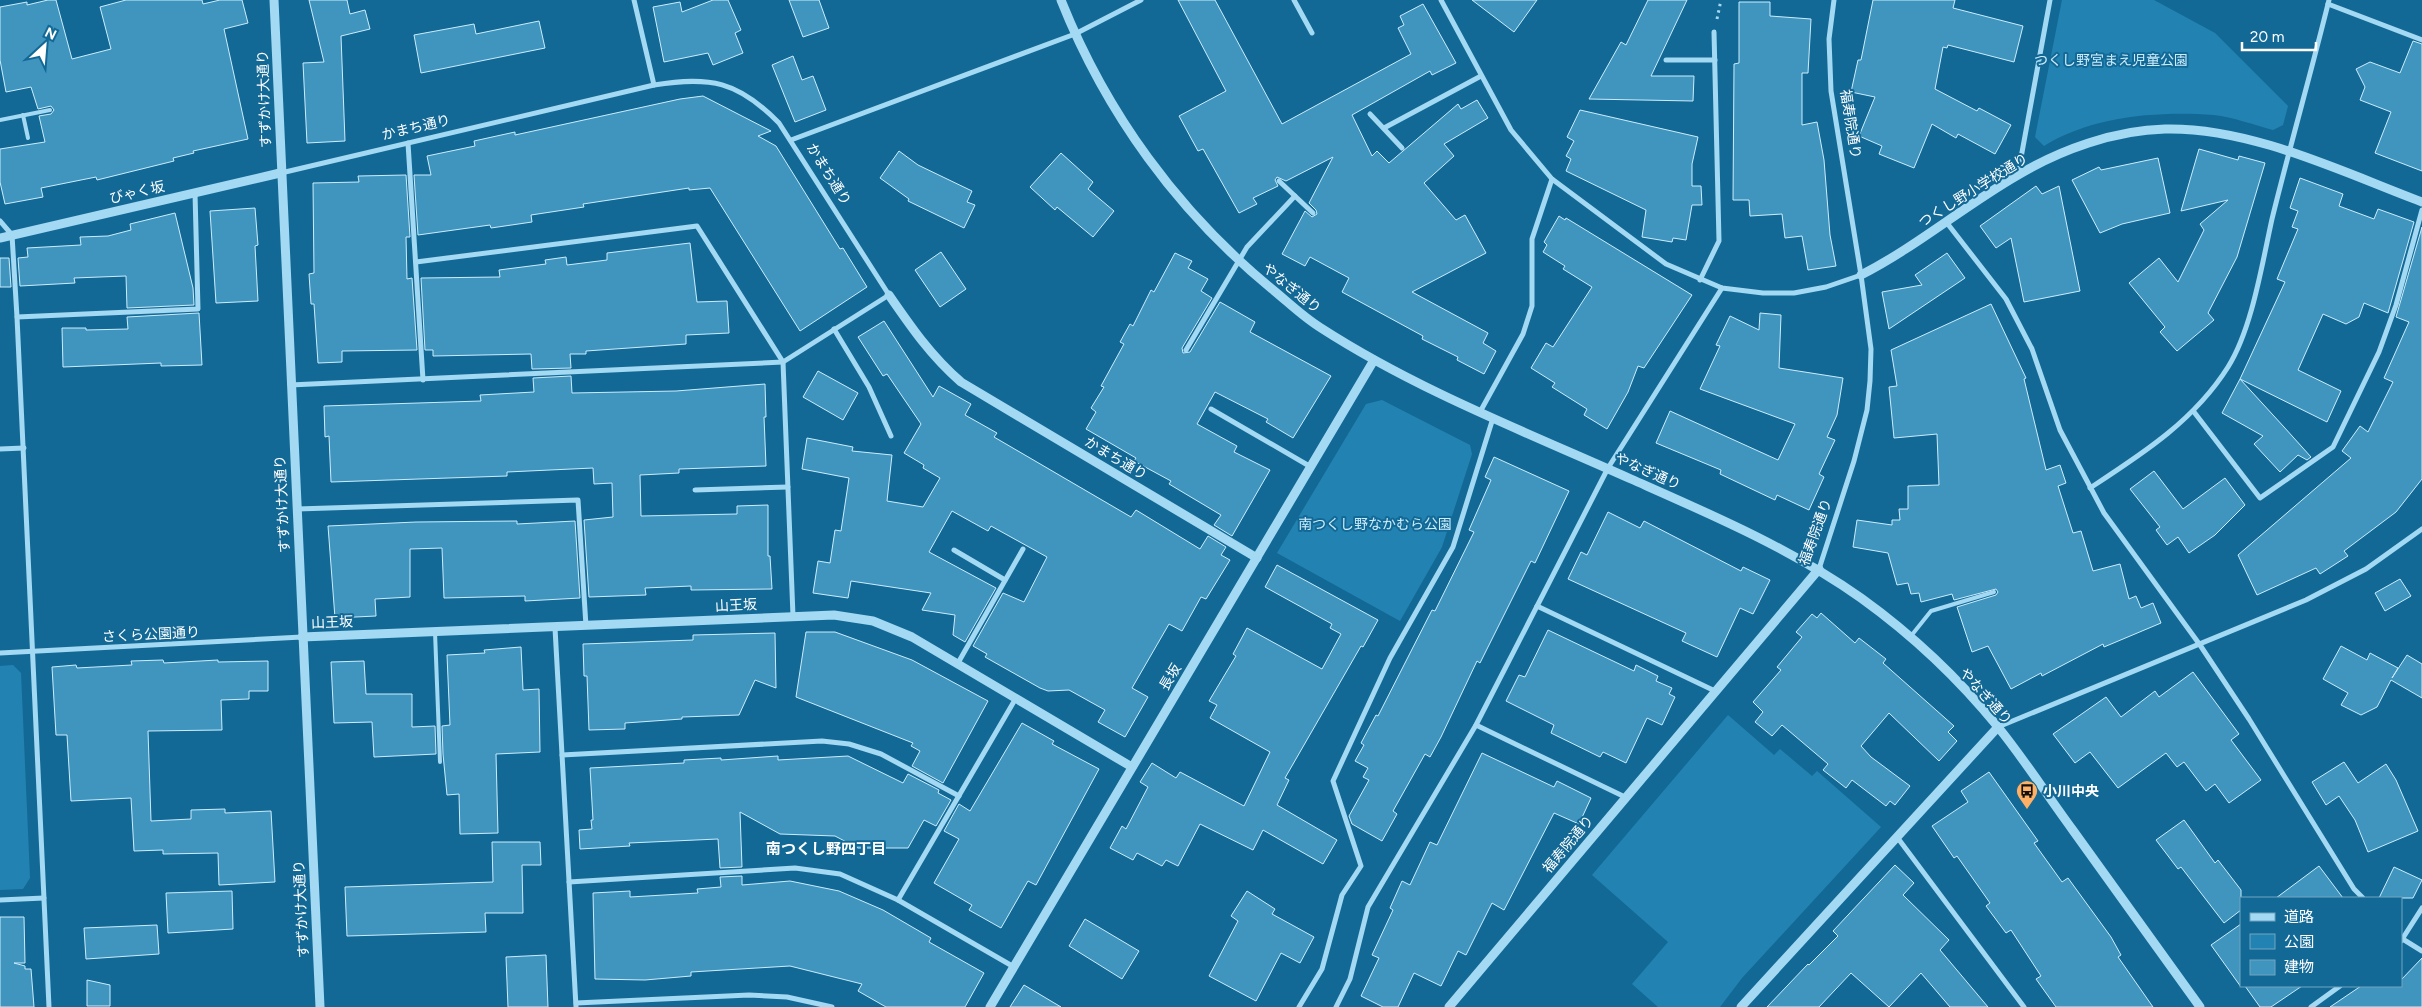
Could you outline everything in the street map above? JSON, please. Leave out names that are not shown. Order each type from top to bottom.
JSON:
[{"type":"street","name":"すずかけ大通り","points":[[274,0],[280,173],[320,1007]]},
{"type":"street","points":[[634,0],[654,85]]},
{"type":"street","name":"やなぎ通り","points":[[1061,0],[1075,34],[1115,110],[1155,169],[1193,216],[1238,262],[1317,325],[1374,360],[1480,412],[1725,520],[1819,570],[1866,602],[1909,638],[1962,688],[1998,727],[2200,1007]]},
{"type":"street","points":[[791,140],[1075,34],[1140,0]]},
{"type":"street","points":[[1294,0],[1312,33]]},
{"type":"street","points":[[1448,0],[1442,2],[1511,130],[1552,179],[1666,264],[1722,288],[1763,293],[1794,293],[1826,287],[1861,275]]},
{"type":"street","name":"福寿院通り","points":[[1449,1007],[1819,570],[1854,462],[1867,410],[1870,348],[1861,275],[1831,92],[1829,39],[1834,0]]},
{"type":"street","points":[[2018,175],[2050,0]]},
{"type":"street","points":[[2090,488],[2155,445],[2194,412],[2229,366],[2247,324],[2289,152],[2329,2],[2422,40]]},
{"type":"street","points":[[1700,280],[1719,240],[1714,32]]},
{"type":"street","points":[[1666,60],[1715,60]]},
{"type":"street","points":[[1384,128],[1481,76]]},
{"type":"street","name":"かまち通り","points":[[280,173],[654,85],[708,80],[737,90],[761,104],[779,123],[920,340],[939,362],[961,382],[1257,558]]},
{"type":"street","points":[[1370,114],[1402,148]]},
{"type":"street","name":"つくし野小学校通り","points":[[1861,275],[1947,223],[2018,175],[2063,153],[2113,136],[2164,129],[2216,133],[2289,152],[2422,202]]},
{"type":"street","points":[[408,143],[423,380]]},
{"type":"street","name":"びゃく坂","points":[[0,238],[280,173]]},
{"type":"street","points":[[1480,412],[1523,334],[1532,306],[1532,239],[1552,179]]},
{"type":"street","points":[[1278,181],[1313,213]]},
{"type":"street","points":[[17,317],[198,309],[195,193]]},
{"type":"street","points":[[1186,350],[1247,247],[1295,196]]},
{"type":"street","points":[[2194,412],[2260,498],[2333,447],[2379,352],[2396,305],[2422,210]]},
{"type":"street","points":[[0,221],[12,236],[34,652],[49,1007]]},
{"type":"street","points":[[1947,223],[2006,299],[2032,349],[2060,430],[2104,513],[2200,645],[2249,719],[2354,889],[2362,897]]},
{"type":"street","points":[[416,262],[697,226],[783,362],[793,616]]},
{"type":"street","points":[[1336,1007],[1350,979],[1368,907],[1476,725],[1608,468],[1722,288]]},
{"type":"street","points":[[290,385],[783,362],[889,295]]},
{"type":"street","points":[[834,330],[869,387],[891,436]]},
{"type":"street","name":"長坂","points":[[990,1007],[1374,360]]},
{"type":"street","points":[[1211,409],[1311,467]]},
{"type":"street","points":[[1299,1007],[1322,969],[1342,895],[1361,866],[1333,781],[1390,658],[1453,547],[1493,418]]},
{"type":"street","points":[[0,449],[24,448]]},
{"type":"street","points":[[696,490],[788,487]]},
{"type":"street","points":[[296,509],[578,500],[586,626]]},
{"type":"street","points":[[1741,1007],[1998,727],[2306,600],[2358,574],[2405,544],[2422,530]]},
{"type":"street","points":[[958,663],[1023,549]]},
{"type":"street","points":[[954,550],[1005,580]]},
{"type":"street","points":[[1537,606],[1715,691]]},
{"type":"street","name":"山王坂","points":[[302,637],[554,628],[793,616],[834,615],[873,621],[912,637],[1017,697],[1132,767]]},
{"type":"street","points":[[554,628],[576,1005],[749,995],[787,997],[832,1007]]},
{"type":"street","name":"さくら公園通り","points":[[0,654],[302,637]]},
{"type":"street","points":[[898,900],[1017,697]]},
{"type":"street","points":[[1476,725],[1625,797]]},
{"type":"street","points":[[562,755],[822,740],[849,744],[880,754],[959,796]]},
{"type":"street","points":[[1896,837],[2024,1007]]},
{"type":"street","points":[[569,882],[795,868],[840,874],[898,900],[1014,967]]},
{"type":"street","points":[[0,900],[44,898]]},
{"type":"street","points":[[2402,938],[2422,908]]},
{"type":"street","points":[[2402,941],[2422,951]]},
{"type":"street","points":[[2312,1007],[2339,987]]},
{"type":"lane","points":[[0,120],[50,110]]},
{"type":"lane","points":[[23,115],[28,138]]},
{"type":"lane","points":[[1909,638],[1931,611],[1994,592]]},
{"type":"lane","points":[[435,632],[440,762]]},
{"type":"green space","name":"つくし野宮まえ児童公園","points":[[2062,0],[2154,0],[2215,33],[2288,106],[2283,125],[2273,130],[2236,119],[2214,115],[2148,115],[2104,122],[2083,128],[2044,146],[2035,137]]},
{"type":"green space","name":"南つくし野なかむら公園","points":[[1382,400],[1470,445],[1472,454],[1442,547],[1400,621],[1277,553],[1366,404]]},
{"type":"green space","points":[[13,665],[21,673],[30,878],[23,889],[0,890],[0,666]]},
{"type":"green space","points":[[1728,715],[1774,755],[1780,749],[1812,776],[1817,771],[1881,827],[1742,978],[1720,1007],[1658,1007],[1632,984],[1668,942],[1592,875]]},
{"type":"building","points":[[56,0],[72,59],[111,49],[100,7],[126,0],[202,0],[203,4],[220,0],[242,0],[248,23],[224,29],[248,139],[193,151],[194,153],[173,158],[174,161],[97,180],[96,177],[41,188],[43,197],[5,204],[0,182],[0,149],[45,142],[39,116],[51,114],[54,110],[51,106],[38,109],[31,87],[6,92],[0,60],[0,7],[27,2],[27,5]]},
{"type":"building","points":[[309,0],[347,0],[350,14],[365,10],[370,29],[341,36],[345,141],[307,143],[303,63],[324,62]]},
{"type":"building","points":[[713,0],[728,0],[741,30],[735,33],[743,53],[713,65],[708,53],[664,62],[653,7],[680,2],[682,12]]},
{"type":"building","points":[[789,0],[819,0],[829,28],[803,37]]},
{"type":"building","points":[[1178,0],[1215,0],[1282,124],[1411,54],[1398,28],[1404,25],[1400,16],[1423,4],[1456,63],[1432,75],[1430,71],[1352,115],[1372,156],[1377,151],[1389,163],[1458,104],[1461,109],[1477,100],[1488,118],[1444,144],[1454,156],[1424,183],[1456,220],[1465,215],[1486,253],[1412,292],[1488,333],[1483,343],[1496,351],[1484,374],[1457,360],[1458,357],[1422,339],[1423,336],[1342,292],[1349,278],[1310,257],[1305,266],[1282,254],[1305,211],[1312,217],[1317,214],[1316,210],[1309,203],[1333,157],[1286,181],[1277,177],[1275,180],[1278,186],[1253,198],[1257,204],[1239,213],[1203,149],[1198,151],[1179,116],[1226,91]]},
{"type":"building","points":[[1472,0],[1537,0],[1514,32]]},
{"type":"building","points":[[1648,0],[1687,0],[1651,76],[1694,76],[1693,101],[1589,99],[1621,42],[1626,45]]},
{"type":"building","points":[[1873,0],[1955,0],[1953,8],[2023,26],[2014,62],[1948,45],[1947,48],[1943,47],[1935,89],[1977,111],[1979,108],[2011,125],[1995,154],[1958,134],[1956,138],[1932,124],[1914,168],[1879,154],[1882,146],[1859,136],[1875,97],[1851,92],[1858,60],[1861,60]]},
{"type":"building","points":[[1739,2],[1770,2],[1770,16],[1811,19],[1808,73],[1802,73],[1802,125],[1817,122],[1824,160],[1830,235],[1836,266],[1808,270],[1802,236],[1785,238],[1782,214],[1750,216],[1749,200],[1733,200],[1734,64],[1739,63]]},
{"type":"building","points":[[539,21],[545,48],[421,73],[414,35],[474,24],[476,34]]},
{"type":"building","points":[[2413,41],[2422,44],[2422,171],[2375,153],[2391,112],[2360,100],[2365,87],[2356,69],[2370,62],[2400,73]]},
{"type":"building","points":[[793,56],[802,80],[813,76],[826,110],[795,122],[772,65]]},
{"type":"building","points":[[703,96],[771,131],[758,136],[776,146],[840,249],[843,248],[867,287],[800,331],[710,188],[689,190],[689,188],[583,204],[584,207],[531,215],[532,222],[491,228],[490,225],[418,235],[414,175],[431,175],[427,156],[475,146],[474,141],[515,132],[515,135],[680,99]]},
{"type":"building","points":[[1580,110],[1698,137],[1692,164],[1692,186],[1701,186],[1702,205],[1692,205],[1686,240],[1673,238],[1672,242],[1642,237],[1646,210],[1566,171],[1571,159],[1566,156],[1574,141],[1567,137]]},
{"type":"building","points":[[2199,149],[2238,160],[2239,156],[2265,163],[2237,257],[2208,313],[2214,320],[2177,351],[2160,332],[2165,327],[2129,283],[2159,258],[2178,282],[2204,230],[2200,224],[2228,200],[2181,211]]},
{"type":"building","points":[[899,151],[918,165],[972,191],[967,202],[975,205],[964,228],[908,201],[909,199],[880,178]]},
{"type":"building","points":[[1061,153],[1093,182],[1088,189],[1114,211],[1093,237],[1057,207],[1055,210],[1030,187]]},
{"type":"building","points":[[2158,158],[2170,213],[2122,224],[2100,233],[2072,180],[2099,167],[2101,170]]},
{"type":"building","points":[[406,175],[410,237],[406,237],[407,279],[412,278],[417,350],[342,351],[342,362],[318,363],[314,304],[311,304],[309,274],[314,273],[313,183],[359,182],[358,176]]},
{"type":"building","points":[[2300,178],[2343,194],[2339,206],[2374,219],[2378,209],[2414,222],[2388,313],[2364,303],[2359,317],[2346,324],[2323,314],[2298,370],[2341,391],[2327,422],[2240,379],[2285,282],[2277,279],[2298,229],[2292,227],[2298,211],[2290,208]]},
{"type":"building","points":[[2036,186],[2042,194],[2059,186],[2080,291],[2024,302],[2011,238],[1996,248],[1980,226]]},
{"type":"building","points":[[255,208],[258,245],[255,246],[258,301],[216,303],[210,211]]},
{"type":"building","points":[[175,213],[193,288],[194,305],[127,308],[126,276],[74,278],[75,283],[20,286],[18,258],[28,257],[27,248],[81,245],[80,237],[108,236],[131,230],[130,224]]},
{"type":"building","points":[[1559,216],[1565,220],[1566,218],[1692,295],[1644,368],[1638,366],[1628,392],[1607,429],[1584,415],[1587,409],[1552,387],[1555,383],[1531,368],[1546,343],[1553,347],[1592,287],[1563,269],[1565,266],[1543,252],[1547,245],[1544,242]]},
{"type":"building","points":[[2422,227],[2422,479],[2396,512],[2344,551],[2348,556],[2320,574],[2316,568],[2257,595],[2238,555],[2351,458],[2342,451],[2360,426],[2368,432],[2393,382],[2384,378],[2409,322],[2396,317]]},
{"type":"building","points":[[690,243],[697,302],[727,301],[729,333],[686,335],[686,344],[586,351],[586,354],[570,354],[571,368],[532,369],[531,354],[433,356],[433,350],[425,350],[421,278],[500,277],[499,270],[546,264],[545,260],[566,257],[567,265],[607,260],[607,253]]},
{"type":"building","points":[[941,252],[966,289],[940,307],[915,270]]},
{"type":"building","points":[[1175,253],[1192,261],[1188,268],[1208,279],[1201,291],[1212,298],[1182,348],[1183,353],[1190,352],[1220,302],[1255,322],[1250,332],[1331,376],[1293,438],[1266,422],[1268,419],[1215,392],[1197,424],[1237,446],[1234,452],[1270,470],[1232,536],[1214,525],[1221,515],[1169,484],[1171,481],[1134,461],[1136,458],[1086,429],[1096,412],[1091,408],[1104,387],[1101,386],[1124,344],[1120,342],[1130,324],[1133,326],[1151,290],[1154,292]]},
{"type":"building","points":[[1947,253],[1965,278],[1889,329],[1882,292],[1922,285],[1915,275]]},
{"type":"building","points":[[0,258],[9,258],[11,287],[0,287]]},
{"type":"building","points":[[1991,304],[2026,378],[2024,379],[2046,470],[2060,465],[2066,483],[2058,486],[2073,533],[2081,531],[2093,571],[2120,564],[2129,599],[2136,596],[2141,608],[2153,603],[2161,623],[2104,647],[2103,644],[2042,676],[2041,673],[2011,689],[1988,646],[1972,652],[1957,607],[1996,595],[1998,592],[1996,589],[1954,600],[1952,594],[1921,602],[1919,593],[1911,594],[1908,583],[1897,585],[1888,553],[1853,547],[1857,520],[1892,525],[1892,520],[1900,520],[1899,509],[1908,509],[1908,486],[1939,485],[1937,434],[1894,438],[1889,387],[1897,386],[1891,350]]},
{"type":"building","points":[[199,313],[202,365],[161,366],[161,363],[63,367],[62,328],[86,328],[86,330],[128,329],[127,317]]},
{"type":"building","points":[[1760,313],[1781,315],[1779,368],[1843,378],[1837,415],[1827,437],[1835,440],[1819,474],[1824,477],[1809,510],[1777,495],[1775,500],[1720,474],[1721,470],[1656,443],[1670,411],[1778,460],[1795,424],[1700,389],[1720,346],[1716,345],[1730,316],[1759,330]]},
{"type":"building","points":[[884,321],[933,397],[939,386],[971,404],[965,415],[997,433],[994,437],[1131,517],[1136,510],[1200,549],[1208,536],[1226,547],[1221,555],[1230,560],[1206,599],[1201,597],[1182,631],[1169,624],[1132,688],[1148,697],[1125,737],[1098,722],[1105,710],[1069,690],[1048,691],[1040,688],[985,657],[987,654],[973,646],[1003,593],[1024,602],[1047,557],[991,526],[988,531],[952,511],[929,552],[996,588],[965,642],[953,635],[955,615],[922,610],[931,593],[851,581],[848,598],[813,593],[818,561],[830,563],[835,530],[841,531],[849,478],[802,469],[807,438],[853,447],[852,451],[892,455],[887,501],[923,507],[940,478],[923,468],[924,465],[904,453],[921,424],[887,374],[883,376],[858,337]]},
{"type":"building","points":[[818,371],[858,393],[843,420],[803,397]]},
{"type":"building","points":[[571,376],[572,393],[676,391],[765,384],[766,466],[679,469],[679,473],[640,475],[641,516],[737,514],[737,506],[768,505],[768,556],[770,556],[772,589],[691,590],[691,586],[645,588],[646,595],[589,597],[584,520],[613,517],[612,483],[594,484],[593,468],[507,472],[507,476],[331,482],[329,436],[325,437],[324,406],[481,401],[480,395],[534,392],[533,378]]},
{"type":"building","points":[[2240,379],[2311,457],[2307,460],[2298,455],[2280,472],[2254,444],[2263,436],[2222,413]]},
{"type":"building","points":[[1494,457],[1569,491],[1535,563],[1531,561],[1480,663],[1477,661],[1430,757],[1425,754],[1393,811],[1397,814],[1382,841],[1352,824],[1349,816],[1369,780],[1363,777],[1368,768],[1355,761],[1364,745],[1361,743],[1376,715],[1378,716],[1432,610],[1435,611],[1474,532],[1469,530],[1491,480],[1485,477]]},
{"type":"building","points":[[2154,471],[2183,509],[2225,478],[2245,505],[2215,535],[2189,553],[2178,537],[2167,545],[2156,530],[2160,527],[2130,489]]},
{"type":"building","points":[[1608,512],[1640,528],[1644,521],[1741,571],[1743,567],[1770,580],[1753,614],[1740,608],[1717,657],[1682,641],[1686,633],[1568,579],[1581,552],[1587,555]]},
{"type":"building","points":[[517,521],[517,524],[575,521],[580,598],[525,601],[525,596],[444,598],[442,548],[410,549],[410,597],[375,599],[376,616],[335,618],[328,526],[416,522]]},
{"type":"building","points":[[1277,565],[1378,620],[1285,778],[1289,780],[1277,805],[1337,840],[1323,864],[1263,830],[1253,850],[1200,824],[1178,866],[1166,860],[1162,866],[1137,853],[1133,860],[1110,848],[1122,826],[1126,829],[1148,787],[1140,782],[1152,763],[1176,778],[1180,772],[1244,806],[1270,752],[1210,718],[1217,705],[1209,701],[1236,656],[1233,654],[1247,628],[1322,669],[1341,634],[1330,628],[1332,624],[1265,587]]},
{"type":"building","points":[[2400,579],[2411,596],[2385,611],[2375,593]]},
{"type":"building","points":[[1821,613],[1855,643],[1859,638],[1886,659],[1883,663],[1954,726],[1948,732],[1957,741],[1939,761],[1889,713],[1861,746],[1871,757],[1910,786],[1895,805],[1890,801],[1886,806],[1852,780],[1846,788],[1823,770],[1828,764],[1782,725],[1772,736],[1755,722],[1763,712],[1753,702],[1781,670],[1777,667],[1802,637],[1796,632],[1812,614],[1817,618]]},
{"type":"building","points":[[1548,630],[1634,671],[1636,665],[1658,676],[1656,681],[1672,688],[1669,694],[1675,697],[1662,725],[1647,718],[1626,763],[1603,752],[1600,757],[1551,733],[1554,725],[1506,701],[1519,675],[1525,677]]},
{"type":"building","points":[[806,632],[835,632],[912,660],[988,701],[943,783],[912,766],[920,751],[911,746],[913,743],[796,697]]},
{"type":"building","points":[[775,633],[776,688],[755,680],[739,715],[682,717],[682,719],[625,723],[625,729],[589,730],[587,676],[584,676],[583,644],[693,640],[693,635]]},
{"type":"building","points":[[2341,646],[2367,660],[2370,653],[2398,668],[2392,678],[2407,655],[2422,664],[2422,698],[2391,680],[2377,707],[2361,715],[2341,705],[2348,693],[2323,679]]},
{"type":"building","points":[[521,647],[523,690],[539,689],[540,752],[496,754],[498,833],[460,834],[459,794],[447,795],[443,754],[442,726],[450,725],[447,655],[485,653],[484,650]]},
{"type":"building","points":[[163,660],[164,663],[218,660],[218,662],[268,661],[268,691],[249,691],[249,699],[221,700],[222,730],[148,731],[151,821],[191,819],[191,810],[225,809],[225,813],[271,811],[275,882],[219,885],[218,853],[163,854],[163,850],[134,851],[131,798],[71,801],[67,735],[56,735],[52,667],[76,665],[77,668],[132,665],[131,661]]},
{"type":"building","points":[[364,661],[366,694],[412,694],[412,727],[435,726],[436,754],[374,757],[372,722],[334,723],[331,662]]},
{"type":"building","points":[[2193,672],[2239,734],[2231,740],[2261,780],[2229,803],[2215,784],[2206,791],[2184,762],[2177,767],[2166,753],[2118,788],[2090,752],[2075,763],[2053,734],[2106,697],[2121,717],[2155,691],[2159,697]]},
{"type":"building","points":[[1022,723],[1054,741],[1052,744],[1099,769],[1036,885],[1028,881],[1001,928],[969,910],[972,905],[934,883],[959,839],[944,831],[959,804],[970,811]]},
{"type":"building","points":[[1482,753],[1554,787],[1557,781],[1591,798],[1579,824],[1554,813],[1504,910],[1492,903],[1466,955],[1458,951],[1441,986],[1414,973],[1398,1007],[1383,1007],[1361,996],[1379,958],[1372,955],[1393,910],[1390,908],[1402,881],[1410,885],[1430,842],[1437,845]]},
{"type":"building","points":[[778,756],[778,760],[848,756],[903,783],[908,774],[939,790],[938,793],[951,800],[936,826],[924,820],[908,848],[858,848],[835,836],[780,834],[740,812],[742,867],[720,868],[718,839],[629,843],[630,846],[580,849],[579,830],[592,829],[590,768],[684,763],[684,760],[721,758],[721,760]]},
{"type":"building","points":[[2344,762],[2358,783],[2386,764],[2396,780],[2418,831],[2368,852],[2355,820],[2339,796],[2326,805],[2312,782]]},
{"type":"building","points":[[1989,772],[2038,841],[2034,843],[2062,882],[2068,878],[2111,937],[2121,955],[2118,957],[2153,1007],[2056,1007],[2036,979],[2041,976],[2011,930],[2006,933],[1986,906],[1990,903],[1957,856],[1954,858],[1932,826],[1968,802],[1961,791]]},
{"type":"building","points":[[2184,820],[2215,863],[2218,860],[2241,890],[2240,911],[2224,923],[2181,867],[2178,869],[2156,840]]},
{"type":"building","points":[[492,842],[540,842],[541,865],[522,865],[523,913],[485,913],[486,932],[347,936],[345,887],[493,882]]},
{"type":"building","points":[[1895,865],[1914,883],[1903,895],[1949,940],[1940,950],[1988,1007],[1950,1007],[1921,973],[1889,1007],[1851,973],[1819,1007],[1767,1007],[1838,936],[1833,931]]},
{"type":"building","points":[[2319,866],[2342,897],[2277,897]]},
{"type":"building","points":[[2394,867],[2422,880],[2413,898],[2379,897]]},
{"type":"building","points":[[742,876],[742,885],[790,881],[839,891],[883,910],[931,938],[929,942],[984,973],[965,1007],[886,1007],[858,991],[862,984],[790,966],[691,972],[691,976],[645,980],[595,979],[593,893],[630,891],[630,897],[698,893],[697,889],[721,887],[720,877]]},
{"type":"building","points":[[232,891],[233,929],[168,933],[166,893]]},
{"type":"building","points":[[1247,891],[1275,909],[1272,914],[1314,937],[1300,963],[1281,953],[1256,1001],[1209,976],[1238,921],[1231,916]]},
{"type":"building","points":[[0,917],[24,917],[25,963],[14,963],[25,966],[25,969],[31,969],[34,1007],[0,1007]]},
{"type":"building","points":[[1085,919],[1139,951],[1122,979],[1069,946]]},
{"type":"building","points":[[157,925],[159,954],[86,959],[84,928]]},
{"type":"building","points":[[2240,925],[2240,986],[2211,945]]},
{"type":"building","points":[[546,955],[548,1007],[508,1007],[506,957]]},
{"type":"building","points":[[2422,958],[2422,1007],[2330,1007],[2360,987],[2402,987],[2402,979]]},
{"type":"building","points":[[87,980],[110,985],[110,1006],[87,1006]]},
{"type":"building","points":[[1024,985],[1061,1007],[1010,1007]]},
{"type":"building","points":[[2246,987],[2301,987],[2271,1007],[2260,1007]]},
{"type":"place","name":"小川中央","points":[[2027,810]]},
{"type":"district","name":"南つくし野四丁目","points":[[826,849]]}]
